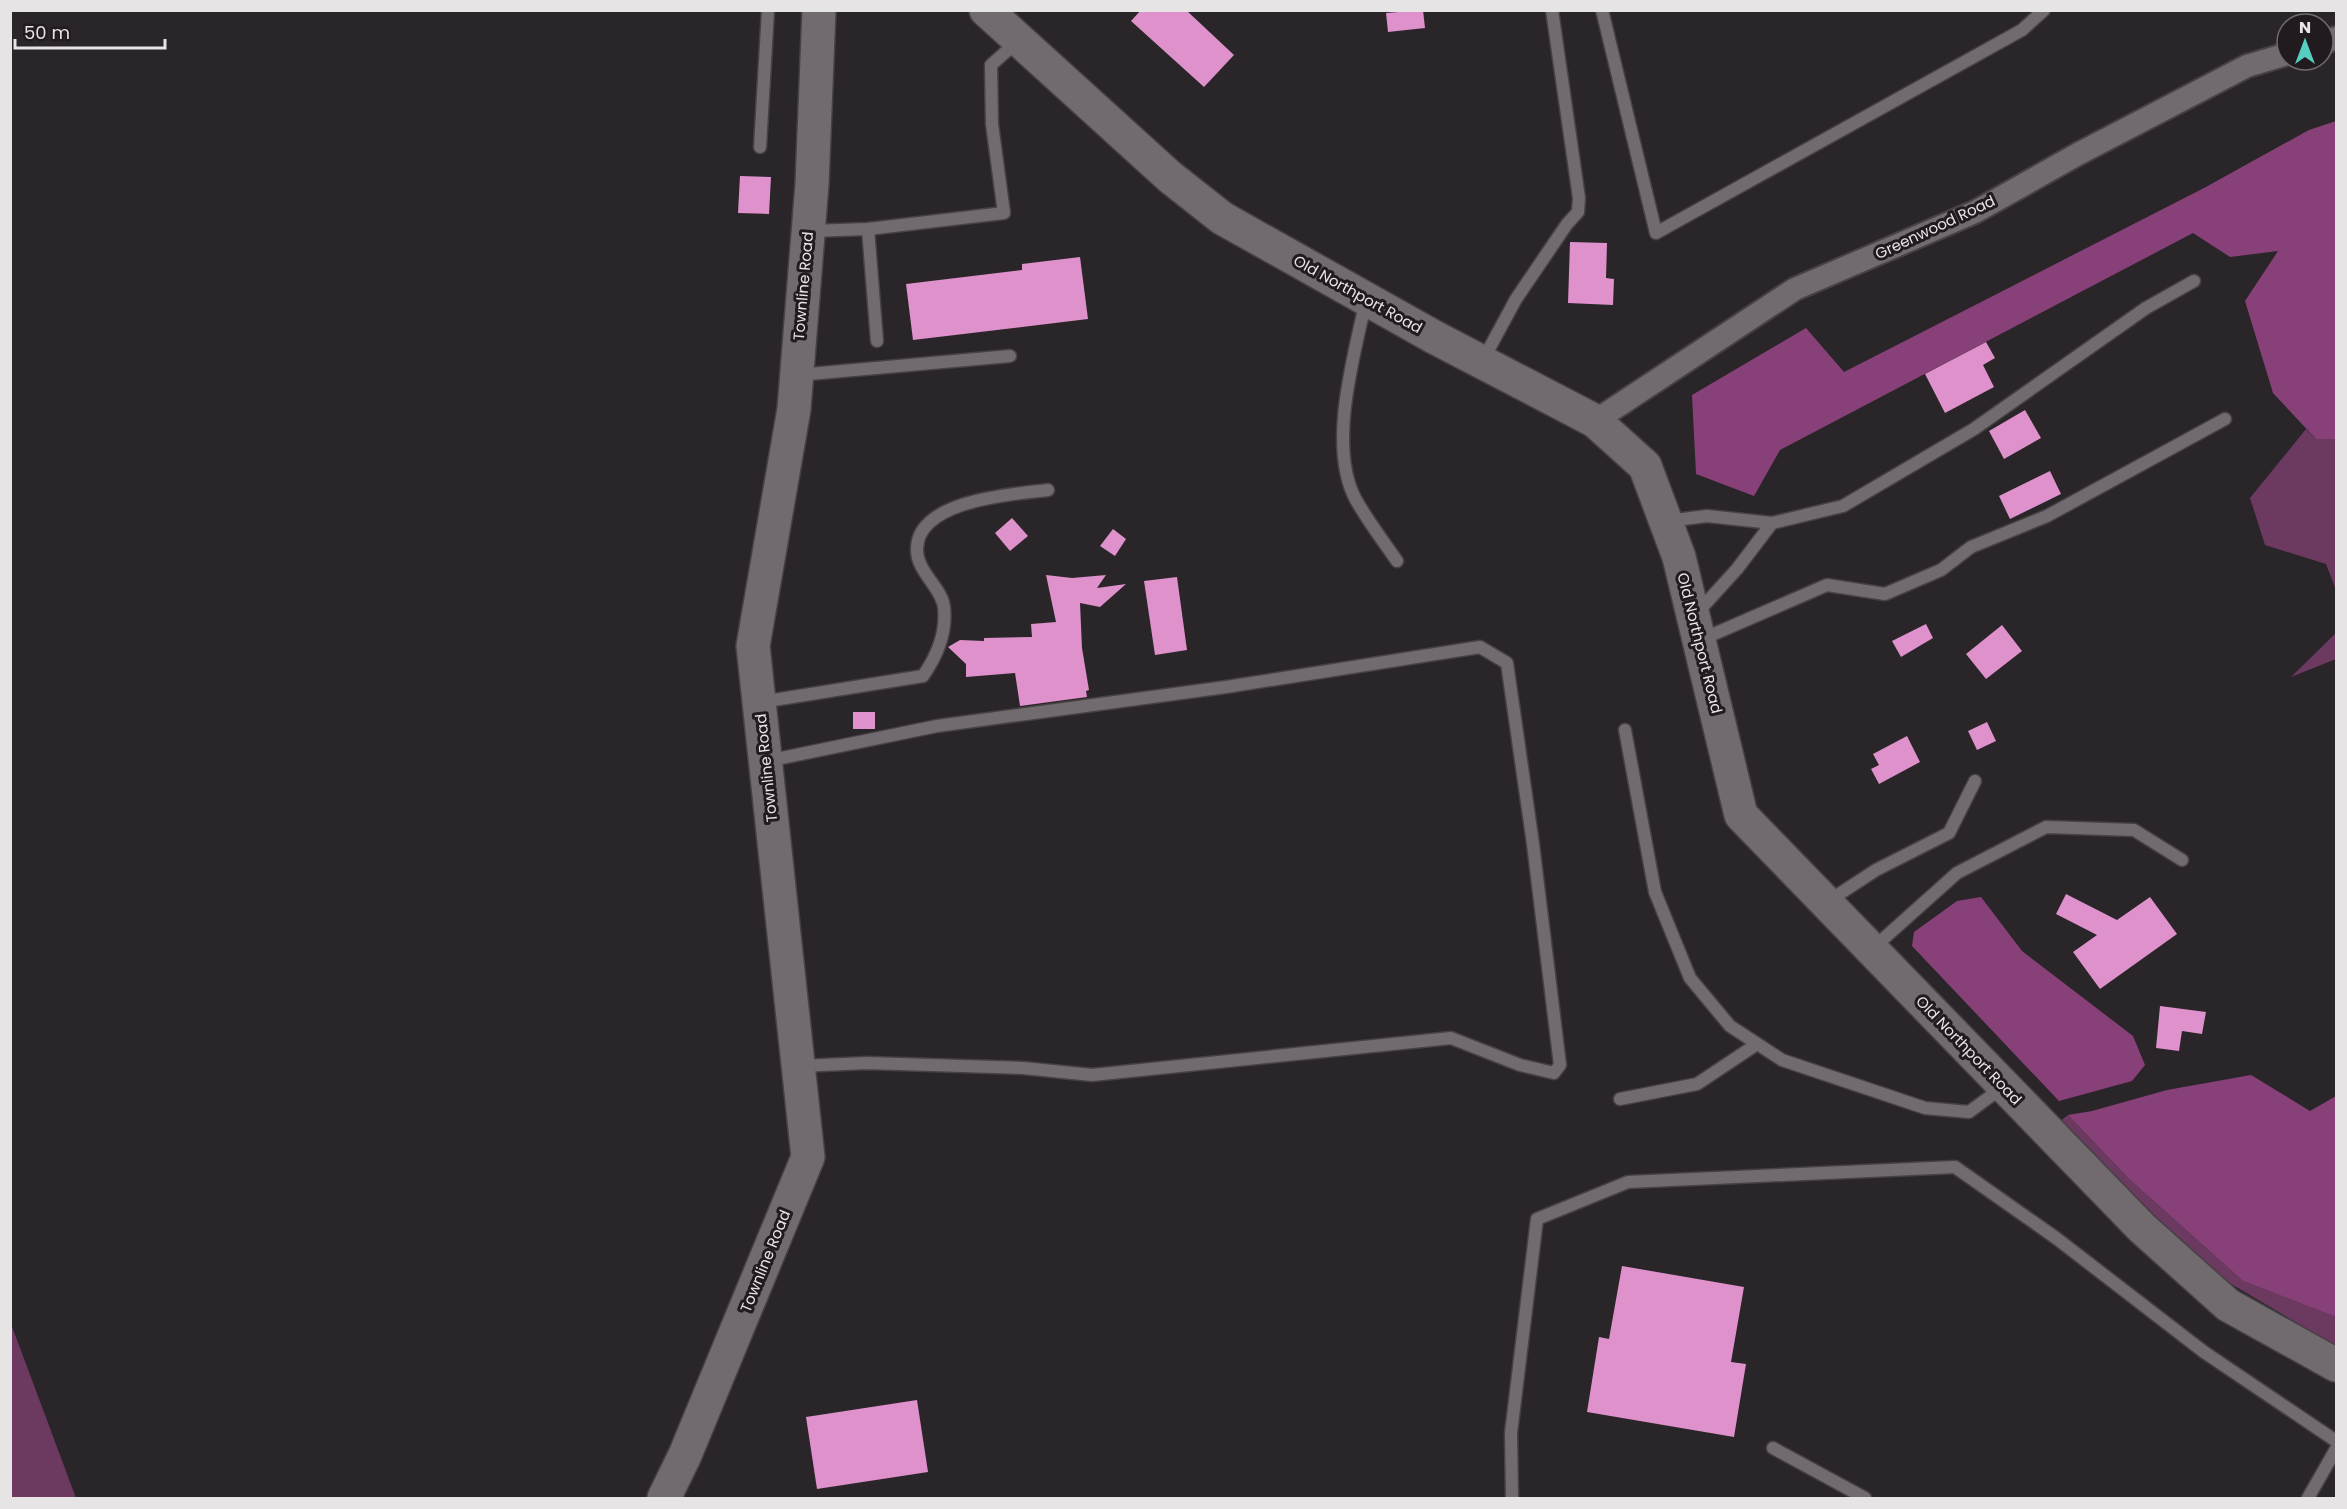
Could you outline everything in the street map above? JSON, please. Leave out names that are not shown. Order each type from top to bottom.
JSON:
[{"type":"main road","name":"Townline Road","points":[[664,1498],[686,1455],[808,1157],[753,646],[794,408],[808,231],[819,10]]},
{"type":"main road","name":"Old Northport Road","points":[[986,10],[1170,177],[1222,218],[1367,299],[1595,421],[1645,466],[1679,557],[1741,815],[2142,1228],[2228,1305],[2337,1365]]},
{"type":"street","name":"Greenwood Road","points":[[1595,421],[1796,289],[1976,212],[2078,154],[2247,66],[2275,58]]},
{"type":"lane","points":[[760,147],[768,10]]},
{"type":"lane","points":[[1483,361],[1516,299],[1567,224],[1578,212],[1579,198],[1552,10]]},
{"type":"lane","points":[[1602,10],[1656,232],[2022,30],[2044,10]]},
{"type":"lane","points":[[808,231],[868,229],[1004,213],[992,124],[991,65],[1019,41]]},
{"type":"lane","points":[[868,229],[878,341]]},
{"type":"lane","points":[[1666,522],[1707,516],[1772,523],[1843,506],[1974,429],[2146,308],[2194,281]]},
{"type":"lane","points":[[1367,299],[1348,384],[1343,453],[1355,498],[1397,561]]},
{"type":"lane","points":[[796,375],[1010,356]]},
{"type":"lane","points":[[1696,628],[1827,585],[1885,594],[1941,570],[1971,547],[2047,516],[2224,419]]},
{"type":"lane","points":[[759,702],[923,676],[934,661],[943,636],[944,605],[925,574],[916,550],[923,529],[937,517],[962,505],[1003,495],[1048,490]]},
{"type":"lane","points":[[1696,628],[1772,523]]},
{"type":"lane","points":[[766,761],[937,726],[1226,687],[1480,647],[1507,663],[1533,844],[1560,1065],[1554,1073],[1520,1065],[1451,1038],[1092,1075],[1023,1068],[867,1063],[798,1066]]},
{"type":"lane","points":[[1625,730],[1655,891],[1690,978],[1730,1026],[1782,1060],[1925,1108],[1969,1112],[2004,1086]]},
{"type":"lane","points":[[1826,903],[1876,870],[1949,833],[1975,781]]},
{"type":"lane","points":[[1871,949],[1957,873],[2046,827],[2134,830],[2182,860]]},
{"type":"lane","points":[[1620,1099],[1697,1084],[1757,1044]]},
{"type":"lane","points":[[1512,1498],[1511,1433],[1537,1219],[1628,1182],[1955,1167],[2056,1238],[2204,1352],[2337,1441]]},
{"type":"lane","points":[[1773,1448],[1865,1498]]},
{"type":"lane","points":[[2308,1498],[2337,1449]]},
{"type":"shaded area","points":[[2336,121],[2336,439],[2316,439],[2273,393],[2245,301],[2278,251],[2230,257],[2193,233],[1780,450],[1754,496],[1696,474],[1692,395],[1806,328],[1844,372],[2204,188],[2309,130]]},
{"type":"shaded area","points":[[2306,429],[2316,439],[2336,439],[2336,590],[2326,564],[2265,545],[2250,498]]},
{"type":"shaded area","points":[[2336,633],[2336,659],[2291,677]]},
{"type":"shaded area","points":[[1981,897],[2022,951],[2133,1036],[2145,1065],[2132,1081],[2059,1101],[1912,946],[1914,932],[1957,901]]},
{"type":"shaded area","points":[[2251,1075],[2310,1111],[2336,1096],[2336,1317],[2243,1281],[2129,1179],[2068,1115],[2092,1111],[2167,1090]]},
{"type":"shaded area","points":[[2068,1115],[2129,1179],[2243,1281],[2336,1317],[2336,1346],[2194,1262],[2055,1125]]},
{"type":"shaded area","points":[[11,1324],[76,1498],[11,1498]]},
{"type":"building","points":[[1141,10],[1186,10],[1234,55],[1204,87],[1131,21]]},
{"type":"building","points":[[1423,10],[1425,28],[1388,32],[1386,13]]},
{"type":"building","points":[[740,176],[771,177],[769,214],[738,213]]},
{"type":"building","points":[[1570,242],[1607,243],[1606,278],[1614,279],[1613,305],[1568,303]]},
{"type":"building","points":[[1080,257],[1088,319],[913,340],[906,284],[1022,270],[1022,264]]},
{"type":"building","points":[[1986,342],[1995,358],[1983,365],[1994,387],[1945,413],[1925,374]]},
{"type":"building","points":[[2025,410],[2041,438],[2004,459],[1989,431]]},
{"type":"building","points":[[2050,471],[2061,494],[2010,519],[1999,496]]},
{"type":"building","points":[[1012,518],[1028,536],[1010,551],[995,533]]},
{"type":"building","points":[[1113,529],[1126,539],[1115,556],[1100,546]]},
{"type":"building","points":[[1046,575],[1072,578],[1106,575],[1097,588],[1126,584],[1100,607],[1080,603],[1082,648],[1089,690],[1086,691],[1087,697],[1020,706],[1015,673],[966,677],[966,664],[948,647],[960,640],[984,641],[984,638],[1032,637],[1031,624],[1056,622]]},
{"type":"building","points":[[1177,577],[1187,650],[1155,655],[1144,581]]},
{"type":"building","points":[[1926,624],[1933,638],[1901,657],[1892,641]]},
{"type":"building","points":[[2002,625],[2022,651],[1986,679],[1966,654]]},
{"type":"building","points":[[853,712],[875,712],[875,729],[853,729]]},
{"type":"building","points":[[1987,722],[1996,741],[1977,750],[1968,731]]},
{"type":"building","points":[[1907,736],[1920,762],[1879,784],[1871,769],[1879,765],[1873,754]]},
{"type":"building","points":[[2066,894],[2117,920],[2150,897],[2177,934],[2100,989],[2073,952],[2097,935],[2056,914]]},
{"type":"building","points":[[2160,1006],[2206,1012],[2202,1034],[2182,1031],[2179,1051],[2156,1048]]},
{"type":"building","points":[[1622,1266],[1744,1287],[1731,1362],[1746,1364],[1734,1437],[1587,1412],[1599,1337],[1609,1339]]},
{"type":"building","points":[[917,1400],[928,1472],[817,1489],[806,1417]]}]
